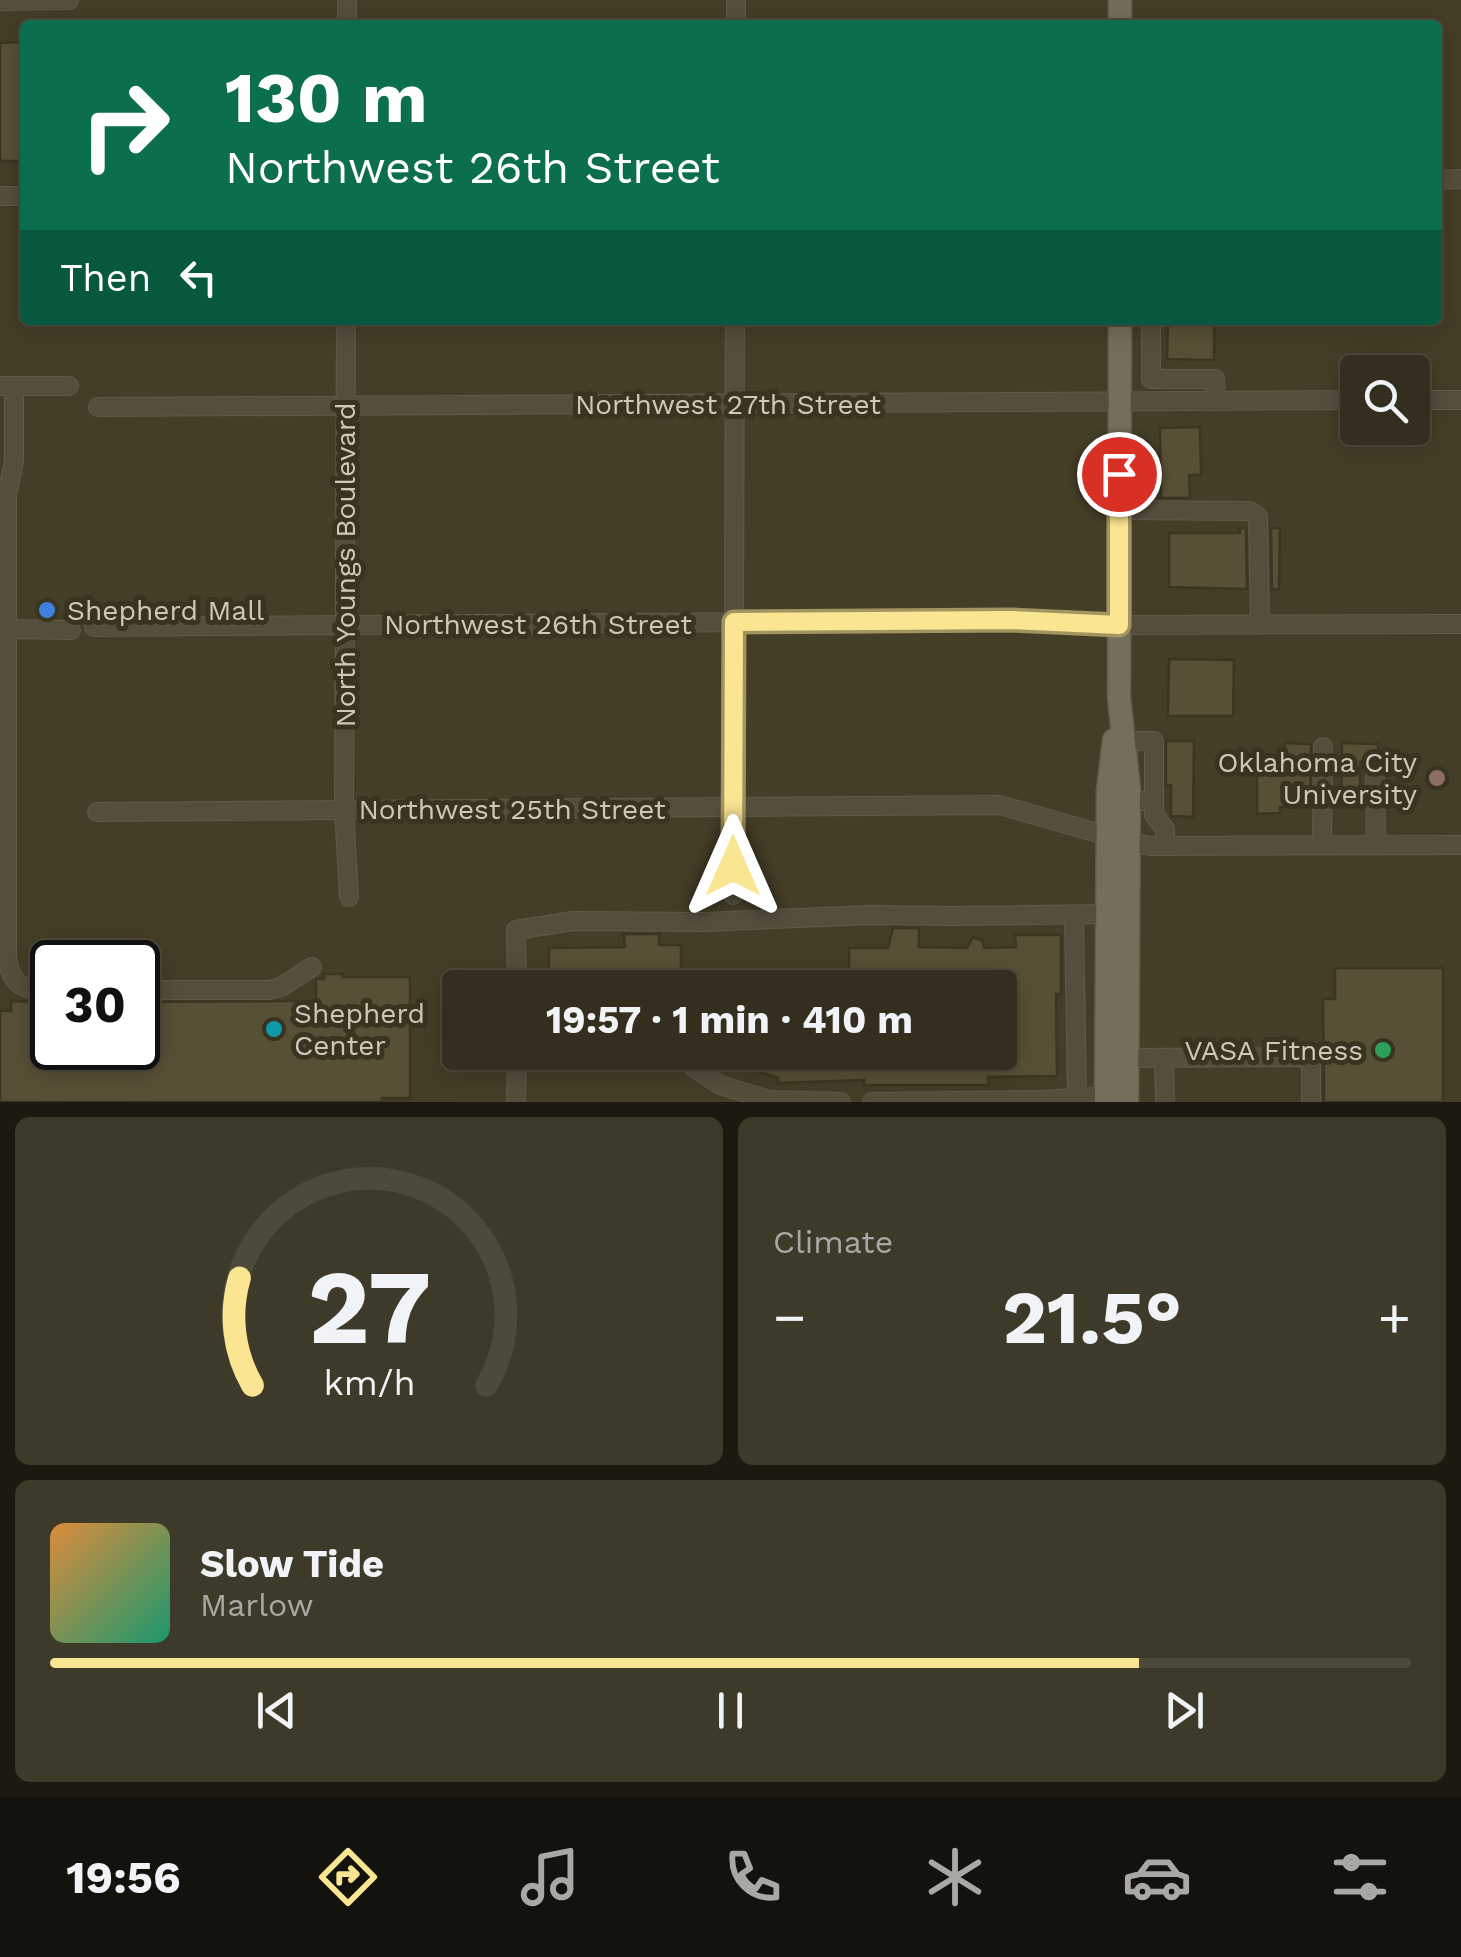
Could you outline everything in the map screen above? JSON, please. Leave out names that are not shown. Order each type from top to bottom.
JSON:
[{"type":"main road","points":[[1117,1099],[1114,926],[1118,839],[1129,800],[1119,697],[1120,325]]},
{"type":"main road","points":[[1118,839],[1108,790],[1119,697]]},
{"type":"street","points":[[0,0],[69,0]]},
{"type":"street","name":"North Youngs Boulevard","points":[[346,325],[344,810],[350,898]]},
{"type":"street","points":[[733,895],[734,325]]},
{"type":"street","points":[[1151,325],[1151,379],[1215,379],[1216,401]]},
{"type":"street","points":[[1120,362],[1151,362]]},
{"type":"street","points":[[30,988],[18,984],[8,969],[7,958],[8,496],[14,461],[7,386],[69,386]]},
{"type":"street","name":"Northwest 27th Street","points":[[98,407],[1340,400]]},
{"type":"street","points":[[1430,400],[1461,400]]},
{"type":"street","points":[[1119,510],[1256,514],[1260,624]]},
{"type":"street","name":"Northwest 26th Street","points":[[94,627],[1011,620],[1119,625],[1461,624]]},
{"type":"street","points":[[8,629],[71,630]]},
{"type":"street","points":[[1124,741],[1154,741],[1154,815],[1165,829],[1165,846]]},
{"type":"street","points":[[1322,846],[1323,747]]},
{"type":"street","points":[[1375,777],[1376,845]]},
{"type":"street","points":[[1129,800],[1154,800]]},
{"type":"street","name":"Northwest 25th Street","points":[[97,812],[1000,805],[1118,839],[1165,846],[1461,845]]},
{"type":"street","points":[[517,970],[516,930],[586,920],[706,922],[870,915],[1074,915],[1114,926]]},
{"type":"street","points":[[1074,915],[1076,1099]]},
{"type":"street","points":[[160,990],[269,990],[281,987],[312,966]]},
{"type":"street","points":[[1117,1058],[1311,1057],[1311,1102]]},
{"type":"street","points":[[1164,1058],[1165,1102]]},
{"type":"street","points":[[516,1102],[517,1070]]},
{"type":"street","points":[[699,1070],[720,1085],[769,1100],[841,1102]]},
{"type":"street","points":[[872,1102],[1117,1099]]},
{"type":"building","points":[[20,42],[20,161],[0,161],[0,43]]},
{"type":"building","points":[[1168,325],[1214,325],[1214,360],[1167,359]]},
{"type":"building","points":[[1200,427],[1201,475],[1189,475],[1190,498],[1161,498],[1160,428]]},
{"type":"building","points":[[1240,528],[1246,528],[1247,589],[1169,587],[1169,533],[1240,533]]},
{"type":"building","points":[[1271,528],[1280,528],[1279,589],[1272,589]]},
{"type":"building","points":[[1169,659],[1234,660],[1233,716],[1168,716]]},
{"type":"building","points":[[1166,741],[1194,741],[1193,817],[1171,816]]},
{"type":"building","points":[[1285,743],[1311,744],[1310,808],[1280,807],[1280,813],[1257,814],[1257,771],[1285,771]]},
{"type":"building","points":[[1342,743],[1378,744],[1379,762],[1360,762],[1360,808],[1341,808]]},
{"type":"building","points":[[893,928],[919,928],[919,947],[967,948],[973,937],[983,941],[984,948],[1016,947],[1015,935],[1061,935],[1061,994],[1056,994],[1057,1076],[988,1077],[989,1085],[864,1085],[864,1080],[778,1083],[778,1078],[754,1070],[1017,1070],[1017,970],[849,970],[849,948],[888,948]]},
{"type":"building","points":[[624,934],[659,934],[659,945],[681,945],[681,970],[549,970],[549,948],[625,947]]},
{"type":"building","name":"VASA Fitness","points":[[1335,968],[1443,968],[1443,1102],[1324,1102],[1323,999],[1335,999]]},
{"type":"building","name":"Shepherd Center","points":[[324,974],[410,977],[410,1098],[382,1098],[382,1102],[0,1102],[0,1011],[11,1011],[11,1001],[30,1001],[30,1070],[160,1070],[160,1002],[316,1001],[316,979],[324,979]]},
{"type":"place","name":"Shepherd Mall","points":[[47,610]]},
{"type":"place","name":"Oklahoma City University","points":[[1437,778]]},
{"type":"place","name":"Shepherd Center","points":[[274,1029]]},
{"type":"place","name":"VASA Fitness","points":[[1383,1050]]},
{"type":"route","points":[[733,866],[734,622],[1011,620],[1119,625],[1119,474]]}]
